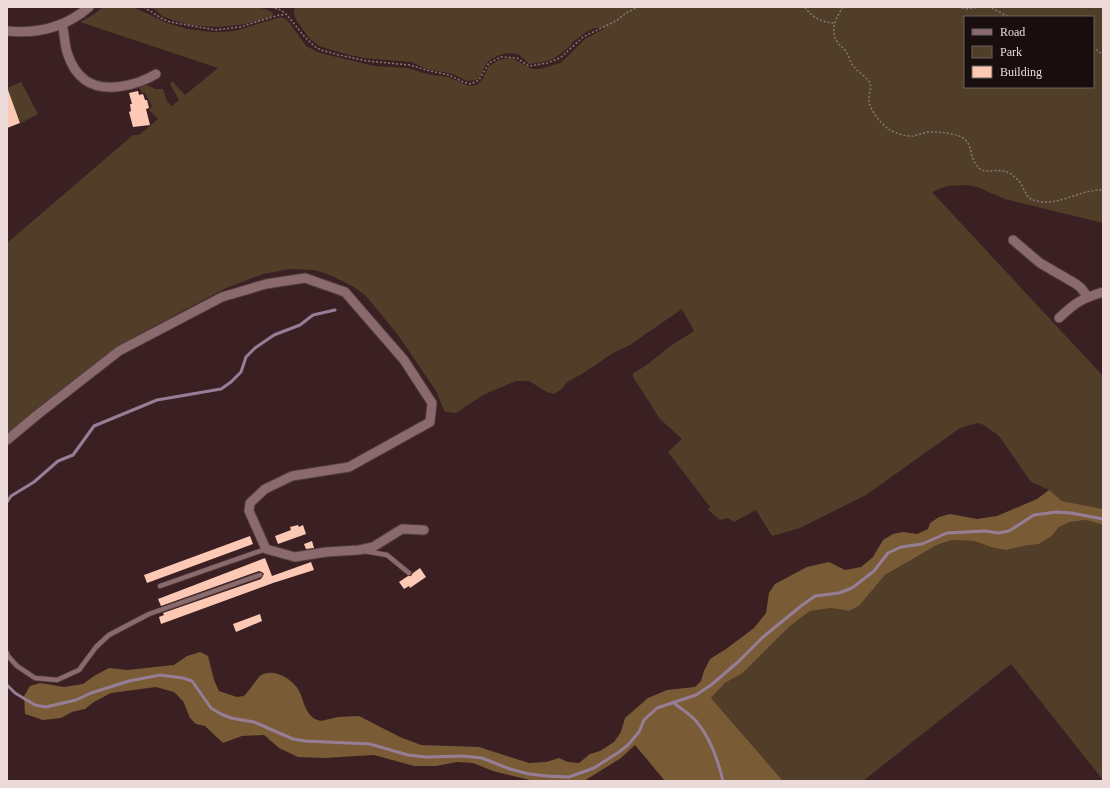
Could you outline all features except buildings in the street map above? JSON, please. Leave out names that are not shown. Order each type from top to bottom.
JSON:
[{"type":"street","points":[[7,31],[41,31],[62,24],[90,7]]},
{"type":"street","points":[[62,24],[66,48],[70,60],[79,73],[88,82],[102,86],[117,86],[140,81],[156,74]]},
{"type":"street","points":[[1013,240],[1040,263],[1076,284],[1088,297]]},
{"type":"street","points":[[7,440],[119,351],[222,297],[266,284],[305,278],[344,292],[404,360],[432,403],[430,422],[349,467],[292,476],[265,489],[250,503],[249,511],[266,549],[295,557],[326,552],[358,550],[373,547],[402,529],[424,530]]},
{"type":"street","points":[[1058,318],[1076,303],[1103,292]]},
{"type":"lane","points":[[160,586],[266,549]]},
{"type":"lane","points":[[358,550],[387,555],[409,573]]},
{"type":"lane","points":[[7,653],[17,666],[35,678],[57,680],[79,670],[96,647],[108,635],[149,614],[260,576]]},
{"type":"path","points":[[144,7],[170,22],[216,30],[240,27],[279,15],[287,15]]},
{"type":"path","points":[[271,7],[281,10],[287,15],[309,42],[327,52],[367,61],[410,65],[449,75],[471,84],[479,80],[489,63],[501,57],[517,58],[527,66],[547,63],[560,58],[583,37],[609,25],[638,7]]},
{"type":"path","points":[[805,7],[808,12],[816,18],[824,22],[834,23]]},
{"type":"path","points":[[843,7],[834,23],[837,42],[844,49],[854,68],[867,79],[871,90],[868,99],[878,118],[890,130],[910,136],[933,132],[958,136],[966,140],[970,145],[973,157],[979,169],[986,172],[1002,170],[1010,173],[1021,182],[1029,198],[1039,202],[1050,202],[1103,190]]},
{"type":"path","points":[[958,7],[968,9],[980,7]]},
{"type":"path","points":[[988,7],[1007,16]]},
{"type":"path","points":[[1094,48],[1103,55]]},
{"type":"green space","points":[[103,7],[133,7],[167,23],[187,29],[211,32],[234,31],[281,17],[286,19],[306,46],[320,53],[374,66],[408,68],[427,74],[448,77],[469,86],[476,85],[480,82],[489,66],[499,60],[512,58],[532,69],[540,69],[560,63],[585,39],[605,28],[595,28],[588,31],[553,59],[543,62],[529,64],[516,54],[508,53],[499,55],[487,62],[477,80],[467,81],[453,74],[427,69],[411,62],[364,58],[319,46],[309,38],[296,20],[294,13],[295,7],[1103,7],[1103,223],[1005,199],[977,187],[966,185],[947,186],[932,192],[1103,376],[1103,509],[1062,501],[1049,490],[1031,482],[999,436],[984,425],[977,423],[960,428],[866,495],[800,528],[772,536],[756,510],[734,522],[728,518],[720,520],[708,510],[710,507],[668,452],[682,439],[660,419],[633,377],[633,373],[644,367],[672,345],[694,331],[682,309],[630,345],[613,353],[582,374],[567,382],[562,389],[554,394],[547,392],[529,381],[516,381],[483,395],[456,413],[446,412],[436,391],[398,335],[366,296],[354,287],[330,275],[314,270],[290,269],[263,274],[226,288],[134,337],[90,367],[7,437],[7,243],[133,135],[139,135],[158,119],[149,110],[152,106],[145,93],[142,93],[139,86],[145,84],[155,89],[163,89],[167,101],[172,106],[179,100],[170,84],[172,81],[185,95],[218,68],[80,22],[93,15]]},
{"type":"green space","points":[[147,7],[255,7],[265,9],[273,14],[271,17],[239,25],[218,27],[196,26],[162,16],[156,10]]},
{"type":"green space","points":[[21,82],[38,114],[21,123],[7,88]]},
{"type":"green space","points":[[1086,520],[1103,525],[1103,780],[1011,664],[863,781],[783,781],[711,698],[725,683],[743,673],[790,626],[810,611],[831,608],[849,611],[859,606],[885,575],[937,545],[952,540],[974,541],[994,548],[1006,550],[1039,544],[1052,536],[1059,527],[1070,522]]},
{"type":"shaded area","points":[[1049,490],[1062,501],[1103,509],[1103,525],[1086,520],[1070,522],[1059,527],[1052,536],[1039,544],[1006,550],[994,548],[974,541],[952,540],[937,545],[885,575],[859,606],[849,611],[831,608],[810,611],[790,626],[743,673],[725,683],[711,698],[783,781],[665,781],[635,745],[621,758],[584,781],[534,781],[493,771],[473,763],[457,762],[436,766],[414,766],[374,755],[324,758],[298,757],[279,748],[264,735],[242,736],[223,743],[205,726],[196,724],[190,718],[183,701],[174,692],[156,687],[111,693],[94,702],[85,709],[72,712],[61,718],[43,720],[25,714],[24,696],[30,686],[40,683],[64,687],[83,684],[109,668],[127,670],[174,665],[187,656],[200,652],[208,656],[214,680],[219,691],[237,697],[244,696],[260,676],[275,673],[291,681],[295,685],[300,692],[309,714],[321,721],[338,717],[359,716],[400,737],[421,745],[479,747],[529,763],[546,762],[559,758],[568,762],[579,763],[590,754],[600,751],[614,742],[621,732],[625,718],[648,698],[667,690],[695,687],[701,681],[710,659],[754,628],[766,613],[769,593],[775,584],[807,567],[829,562],[845,570],[861,567],[873,557],[883,540],[893,534],[903,532],[917,534],[928,529],[930,523],[939,517],[950,514],[977,519],[997,516],[1037,499]]},
{"type":"waterway","points":[[7,502],[11,496],[34,482],[58,461],[73,455],[94,426],[157,400],[221,389],[241,372],[246,357],[255,348],[274,335],[300,325],[313,315],[335,310]]},
{"type":"waterway","points":[[7,685],[15,693],[35,705],[46,707],[76,700],[91,693],[129,681],[160,675],[183,678],[192,681],[211,708],[221,714],[231,718],[254,722],[293,739],[305,741],[370,744],[408,755],[426,757],[463,756],[482,758],[510,769],[529,774],[569,777],[594,768],[619,752],[628,745],[639,732],[644,720],[657,708],[696,695],[711,685],[738,662],[763,637],[801,606],[815,596],[839,593],[852,588],[874,571],[888,553],[901,547],[922,544],[947,533],[985,531],[998,533],[1009,531],[1034,515],[1056,512],[1071,513],[1103,519]]},
{"type":"waterway","points":[[674,703],[694,718],[701,727],[716,757],[723,781]]}]
